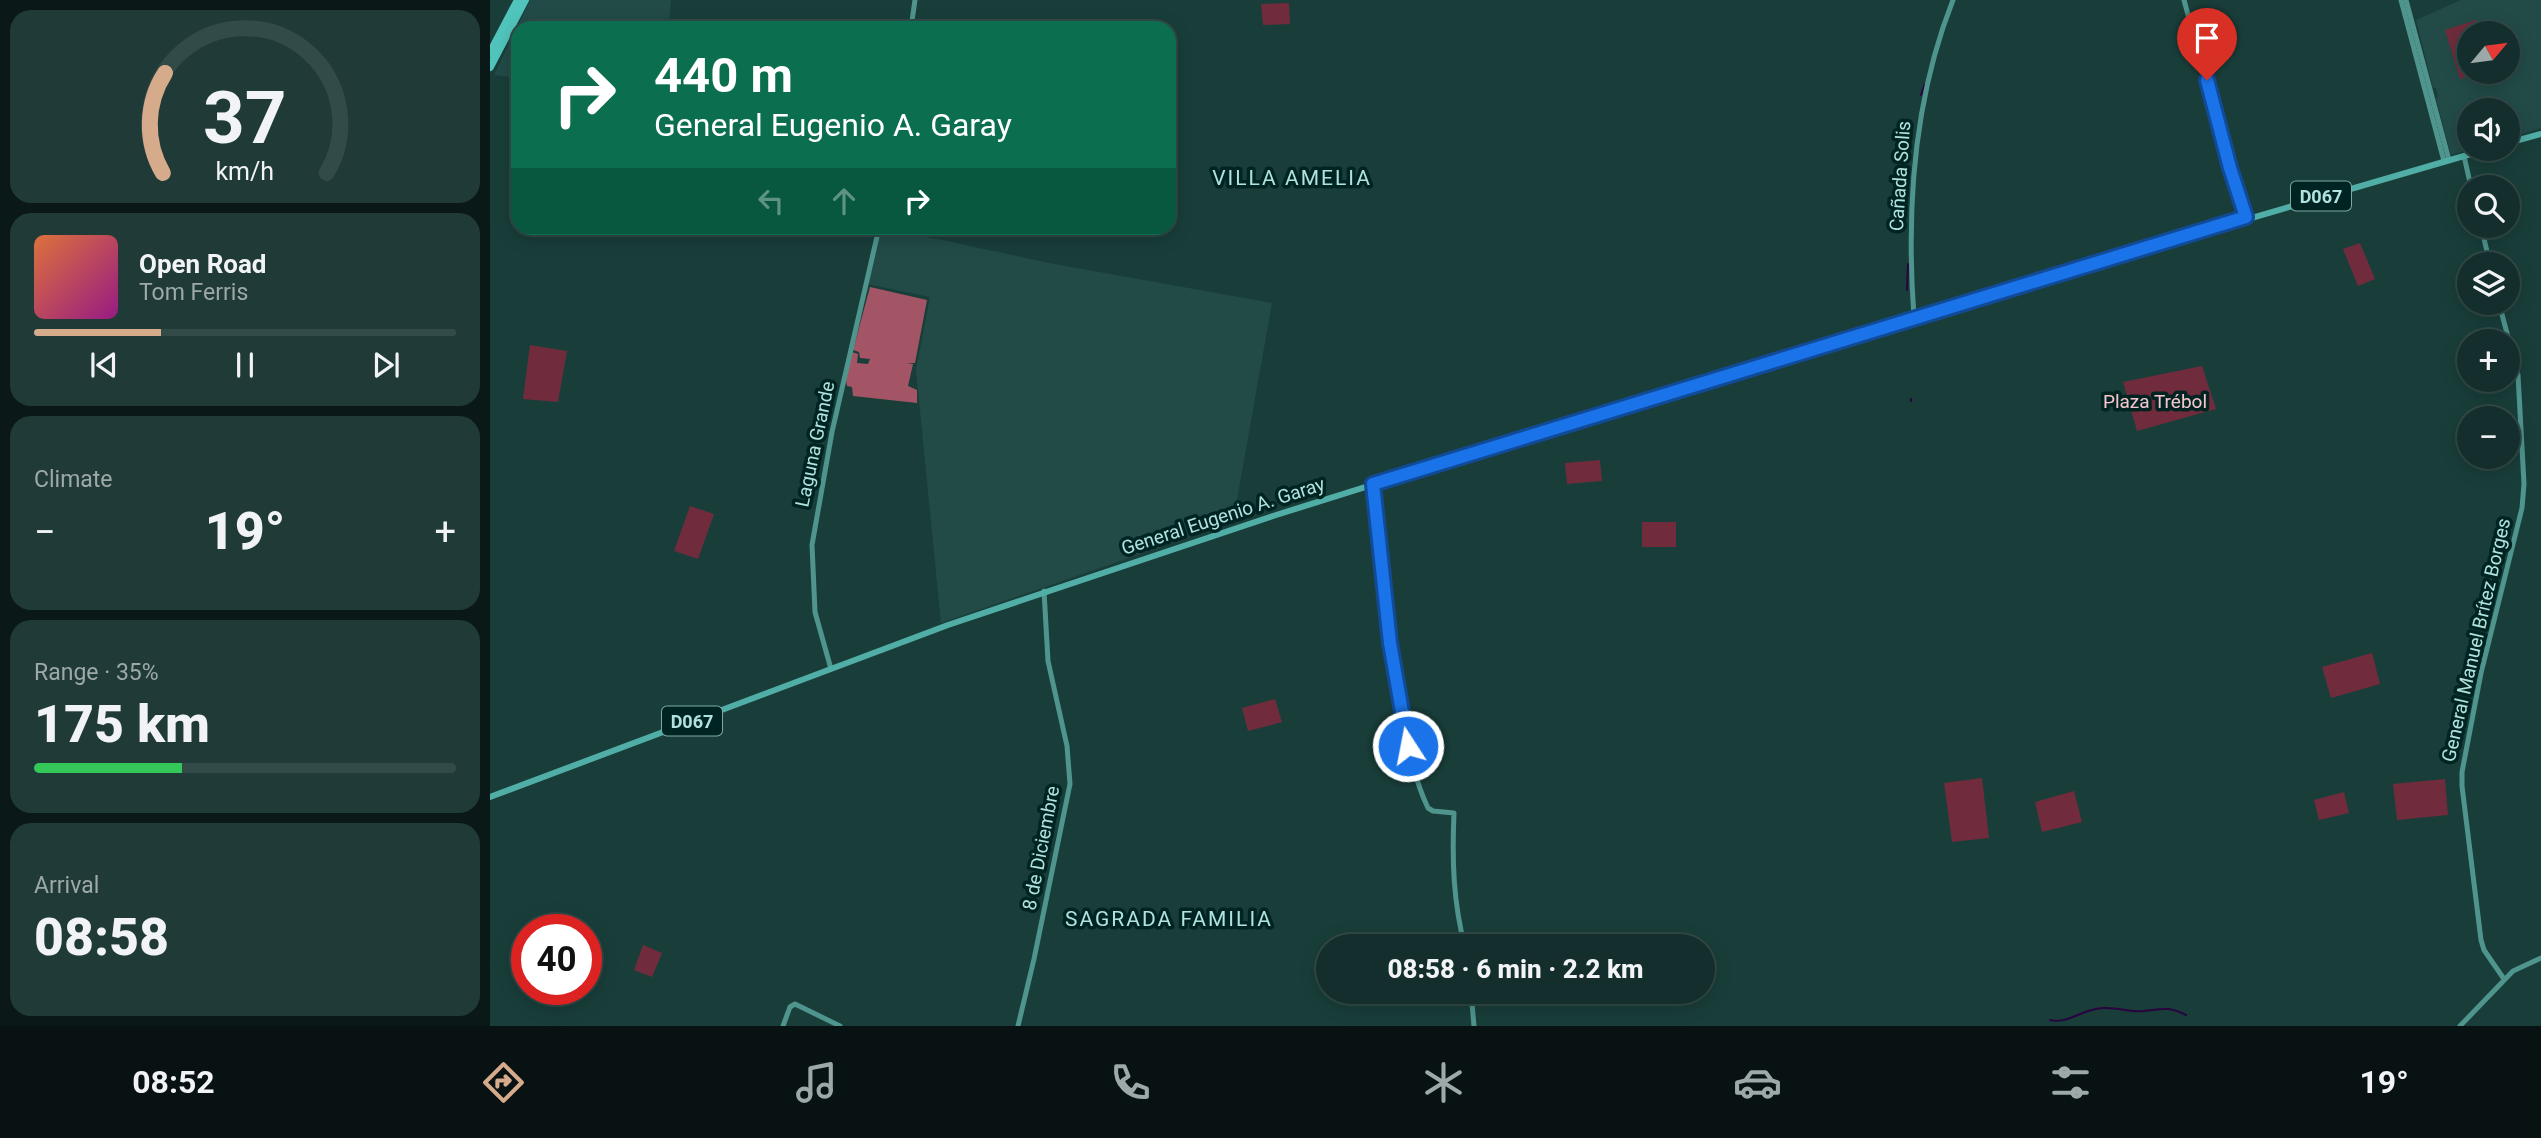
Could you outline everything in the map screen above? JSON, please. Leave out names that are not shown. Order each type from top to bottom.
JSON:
[{"type":"highway","points":[[490,53],[518,0]]},
{"type":"highway","points":[[514,21],[525,0]]},
{"type":"highway","points":[[490,67],[511,26]]},
{"type":"highway","points":[[501,45],[511,30]]},
{"type":"main road","points":[[2520,140],[2541,134]]},
{"type":"main road","name":"D067","points":[[1914,317],[2246,217],[2457,158]]},
{"type":"main road","name":"General Eugenio A. Garay","points":[[490,797],[1044,592],[1373,484],[1652,397],[1741,373],[1914,317]]},
{"type":"street","points":[[912,21],[915,0]]},
{"type":"street","name":"Cañada Solis","points":[[1914,317],[1912,265],[1915,147],[1920,113],[1953,0]]},
{"type":"street","points":[[2184,0],[2246,217]]},
{"type":"street","points":[[2401,0],[2446,160]]},
{"type":"street","points":[[2406,0],[2446,160]]},
{"type":"street","name":"Laguna Grande","points":[[831,669],[815,612],[812,545],[832,432],[877,235]]},
{"type":"street","name":"General Manuel Brítez Borges","points":[[2502,315],[2519,380],[2522,508],[2481,673],[2462,772],[2462,786],[2484,950],[2504,979]]},
{"type":"street","points":[[1373,484],[1390,643],[1408,746],[1428,808],[1454,813],[1453,879],[1461,934]]},
{"type":"street","name":"8 de Diciembre","points":[[1018,1026],[1070,784],[1067,746],[1048,661],[1044,592]]},
{"type":"street","points":[[2460,1026],[2504,979],[2518,968],[2541,958]]},
{"type":"street","points":[[783,1026],[790,1007],[795,1004],[840,1026]]},
{"type":"street","points":[[1472,1004],[1474,1026]]},
{"type":"shaded area","points":[[530,0],[671,0],[669,21],[520,21]]},
{"type":"shaded area","points":[[2461,0],[2541,0],[2541,128],[2520,134],[2520,98],[2457,98],[2457,153],[2451,155],[2436,98],[2436,88],[2433,88],[2416,20]]},
{"type":"shaded area","points":[[511,40],[511,77],[494,75]]},
{"type":"shaded area","points":[[879,235],[914,235],[1049,263],[1272,303],[1233,522],[941,623],[916,370],[930,297],[867,284]]},
{"type":"shaded area","points":[[870,287],[927,300],[915,363],[907,363],[913,364],[908,386],[917,390],[917,403],[853,396],[852,387],[847,386],[852,352],[858,354],[857,363],[868,364],[870,359],[860,358],[859,352],[853,350]]},
{"type":"green space","points":[[1289,3],[1290,24],[1263,25],[1261,4]]},
{"type":"green space","points":[[2457,26],[2457,69],[2445,30]]},
{"type":"green space","points":[[2360,243],[2375,279],[2358,286],[2343,249]]},
{"type":"green space","points":[[530,345],[567,351],[558,402],[523,399]]},
{"type":"green space","name":"Plaza Trébol","points":[[2202,366],[2216,409],[2137,431],[2123,382]]},
{"type":"green space","points":[[1600,460],[1602,481],[1567,484],[1565,463]]},
{"type":"green space","points":[[690,506],[714,514],[698,559],[674,551]]},
{"type":"green space","points":[[1642,522],[1676,522],[1676,547],[1642,547]]},
{"type":"green space","points":[[2372,653],[2380,684],[2331,698],[2322,667]]},
{"type":"green space","points":[[1275,699],[1282,722],[1248,731],[1242,708]]},
{"type":"green space","points":[[1982,778],[1989,838],[1952,842],[1944,783]]},
{"type":"green space","points":[[2445,779],[2448,815],[2397,820],[2393,784]]},
{"type":"green space","points":[[2074,791],[2082,822],[2042,832],[2035,802]]},
{"type":"green space","points":[[2344,792],[2349,813],[2319,820],[2314,800]]},
{"type":"green space","points":[[643,945],[662,953],[652,977],[634,970]]},
{"type":"waterway","points":[[1921,95],[1925,84]]},
{"type":"waterway","points":[[1907,290],[1908,264]]},
{"type":"waterway","points":[[2050,1020],[2067,1019],[2102,1008],[2139,1011],[2165,1009],[2186,1015]]},
{"type":"district","name":"VILLA AMELIA","points":[[1292,178]]},
{"type":"district","name":"SAGRADA FAMILIA","points":[[1169,919]]},
{"type":"route","points":[[1408,746],[1390,643],[1373,484],[2246,217],[2207,80]]}]
